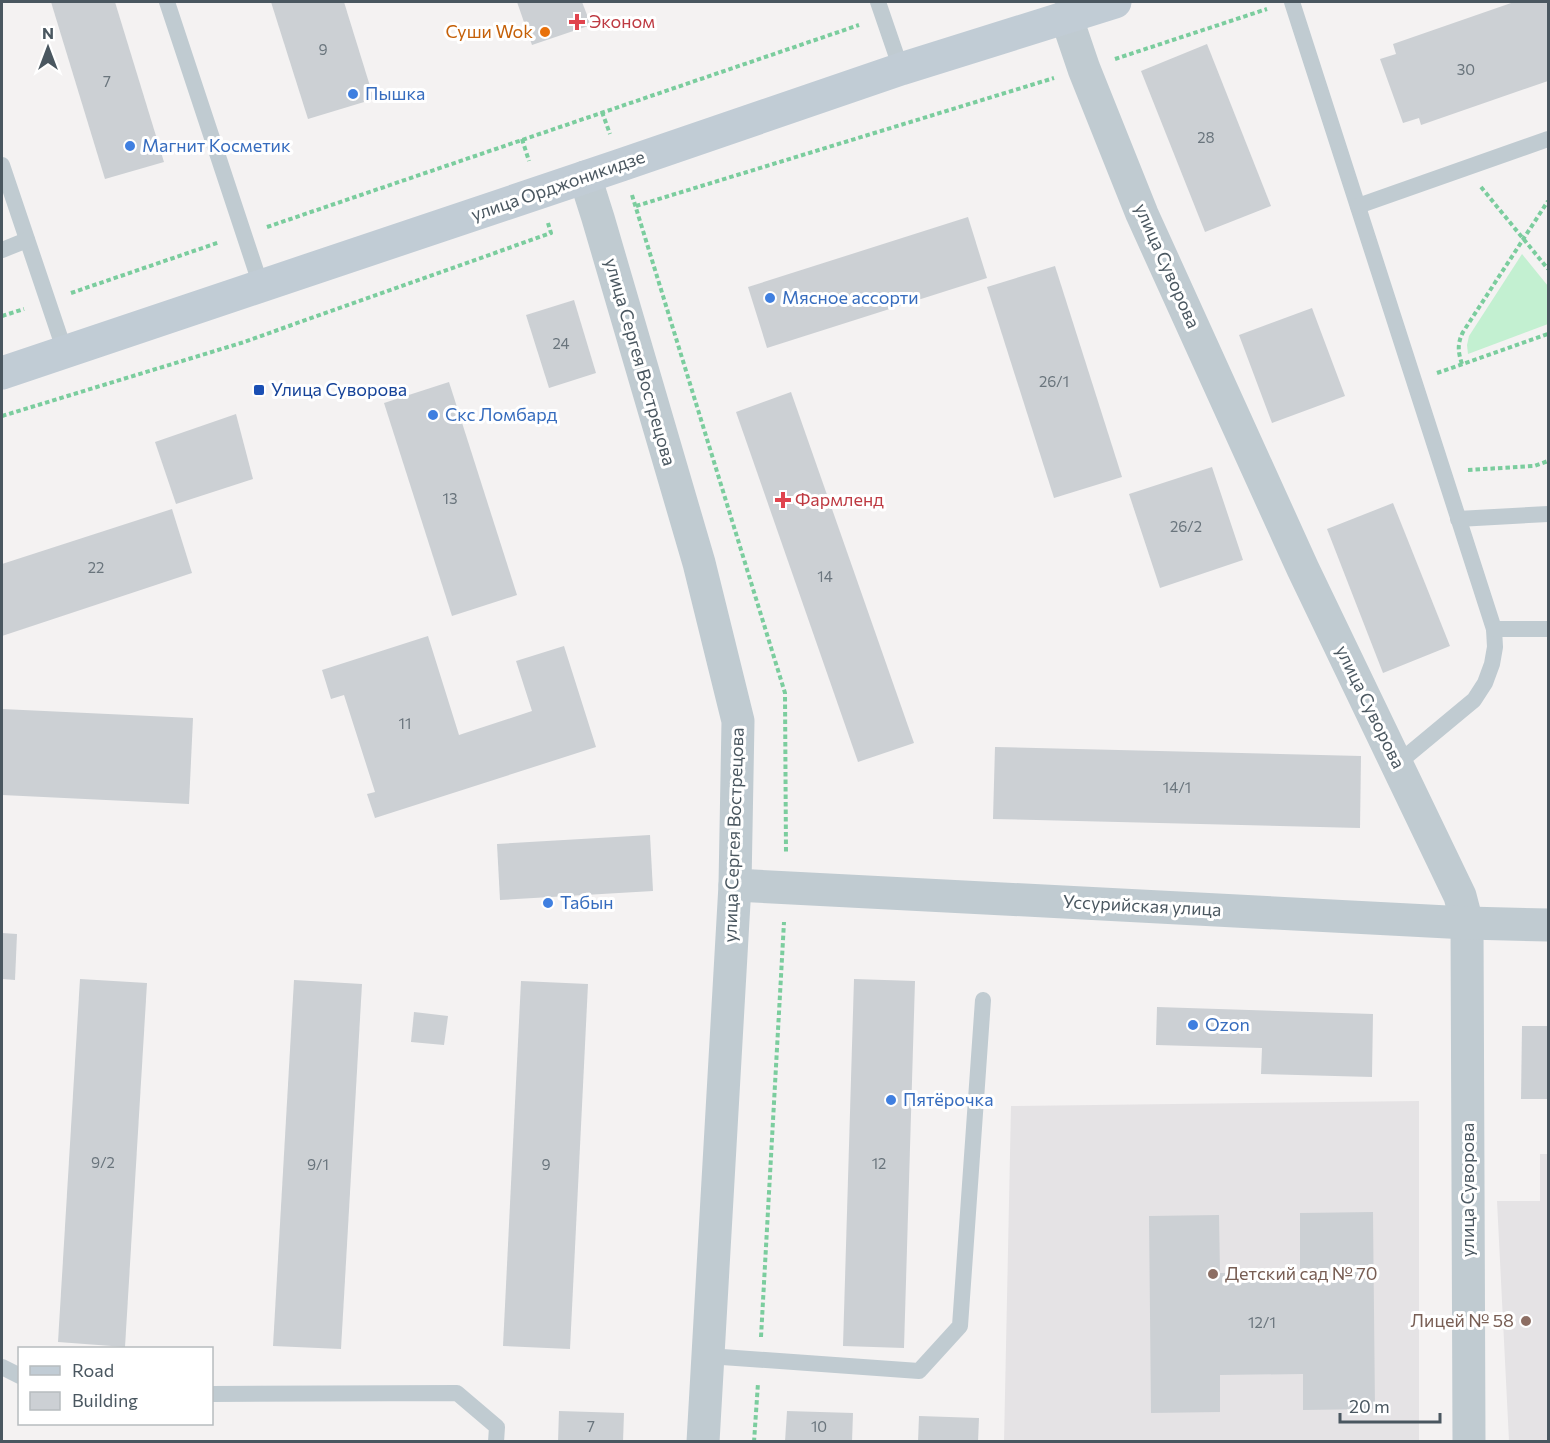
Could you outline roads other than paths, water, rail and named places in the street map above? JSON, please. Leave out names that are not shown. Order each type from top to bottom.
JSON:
[{"type":"main road","name":"улица Орджоникидзе","points":[[2,373],[901,69],[1115,2]]},
{"type":"street","name":"улица Суворова","points":[[1066,16],[1084,69],[1142,214],[1303,569],[1460,896],[1467,923],[1469,1442]]},
{"type":"street","name":"улица Сергея Вострецова","points":[[585,177],[699,563],[738,721],[735,885],[703,1442]]},
{"type":"street","name":"Уссурийская улица","points":[[735,885],[1548,926]]},
{"type":"lane","points":[[167,2],[261,286]]},
{"type":"lane","points":[[1285,3],[1358,206],[1494,629],[1495,647],[1492,664],[1485,682],[1473,700],[1398,764]]},
{"type":"lane","points":[[881,9],[901,69]]},
{"type":"lane","points":[[1358,206],[1548,139]]},
{"type":"lane","points":[[2,165],[65,352]]},
{"type":"lane","points":[[2,250],[27,240]]},
{"type":"lane","points":[[1458,519],[1548,514]]},
{"type":"lane","points":[[1494,629],[1548,629]]},
{"type":"lane","points":[[708,1356],[919,1371],[960,1326],[983,1000]]},
{"type":"lane","points":[[2,1367],[18,1375]]},
{"type":"lane","points":[[213,1394],[457,1393],[497,1427],[496,1442]]},
{"type":"place","name":"Эконом","points":[[577,22]]},
{"type":"place","name":"Суши Wok","points":[[545,32]]},
{"type":"place","name":"Пышка","points":[[353,94]]},
{"type":"place","name":"Магнит Косметик","points":[[130,146]]},
{"type":"place","name":"Мясное ассорти","points":[[770,298]]},
{"type":"place","name":"Улица Суворова","points":[[259,390]]},
{"type":"place","name":"Скс Ломбард","points":[[433,415]]},
{"type":"place","name":"Фармленд","points":[[783,500]]},
{"type":"place","name":"Табын","points":[[548,903]]},
{"type":"place","name":"Ozon","points":[[1193,1025]]},
{"type":"place","name":"Пятёрочка","points":[[891,1100]]},
{"type":"place","name":"Детский сад № 70","points":[[1213,1274]]},
{"type":"place","name":"Лицей № 58","points":[[1526,1321]]}]
